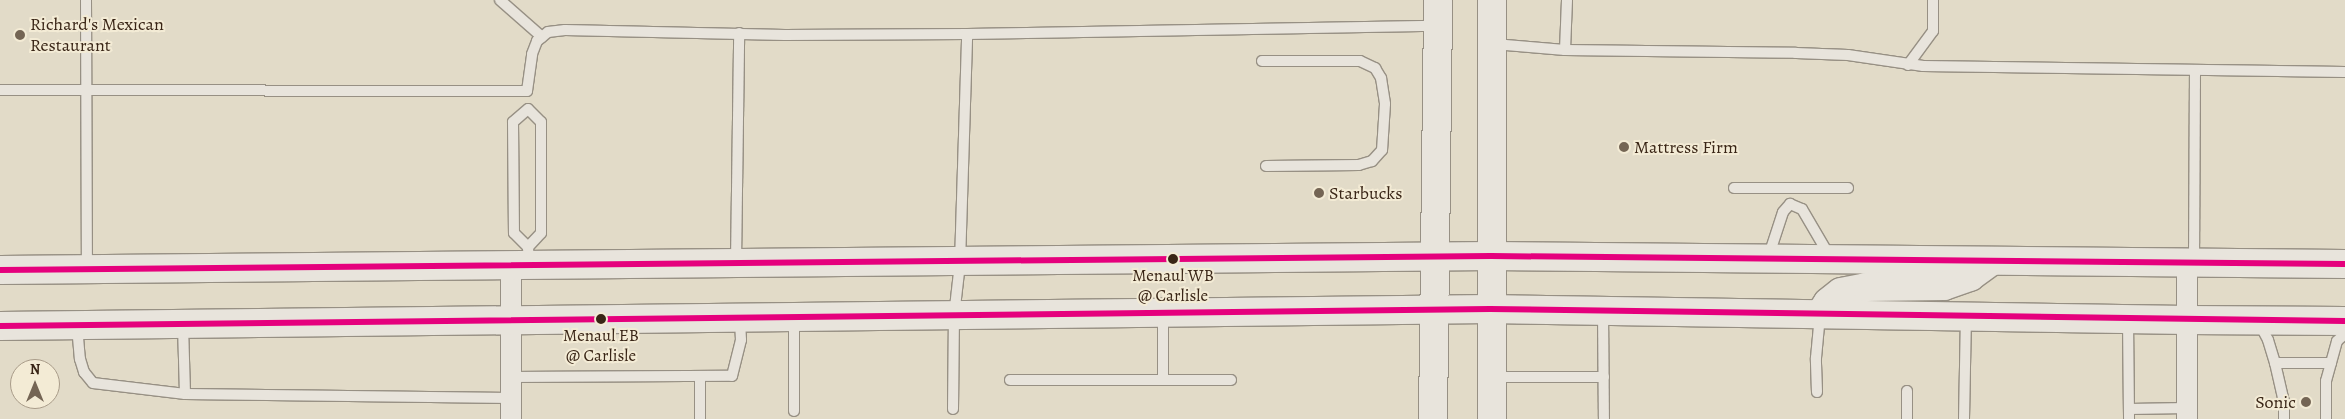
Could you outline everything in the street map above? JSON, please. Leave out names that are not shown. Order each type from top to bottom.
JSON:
[{"type":"main road","points":[[1492,0],[1490,309],[1492,419]]},
{"type":"main road","points":[[1433,419],[1438,13]]},
{"type":"main road","points":[[0,270],[523,259],[736,264],[1491,256],[2345,264]]},
{"type":"main road","points":[[1820,314],[1828,302],[1841,292],[1866,287],[1944,286],[1970,277],[1991,262]]},
{"type":"main road","points":[[0,326],[511,322],[1490,309],[2345,321]]},
{"type":"street","points":[[511,419],[511,322],[523,259]]},
{"type":"street","points":[[2187,414],[2187,320],[2190,264]]},
{"type":"lane","points":[[86,0],[88,90],[87,269]]},
{"type":"lane","points":[[500,0],[542,37]]},
{"type":"lane","points":[[1565,50],[1567,0]]},
{"type":"lane","points":[[1908,65],[1933,31],[1933,0]]},
{"type":"lane","points":[[523,259],[541,233],[541,122],[528,109],[528,91],[532,54],[537,41],[548,32],[564,30],[967,34],[1438,13]]},
{"type":"lane","points":[[736,264],[739,33]]},
{"type":"lane","points":[[953,409],[954,316],[960,263],[967,34]]},
{"type":"lane","points":[[1492,43],[1565,50],[1848,55],[1908,65],[2345,72]]},
{"type":"lane","points":[[1262,62],[1360,62],[1375,68],[1381,78],[1385,104],[1382,150],[1372,161],[1359,165],[1266,166]]},
{"type":"lane","points":[[2190,264],[2195,70]]},
{"type":"lane","points":[[0,90],[528,91]]},
{"type":"lane","points":[[523,259],[514,233],[513,122],[528,109]]},
{"type":"lane","points":[[1734,188],[1848,188]]},
{"type":"lane","points":[[1795,188],[1795,206]]},
{"type":"lane","points":[[1768,259],[1783,212],[1790,204],[1802,208],[1810,226],[1832,260]]},
{"type":"lane","points":[[1603,310],[1604,419]]},
{"type":"lane","points":[[1163,380],[1164,313]]},
{"type":"lane","points":[[1817,392],[1816,358],[1820,314]]},
{"type":"lane","points":[[1964,419],[1966,316]]},
{"type":"lane","points":[[794,318],[794,411]]},
{"type":"lane","points":[[511,377],[732,376],[741,340],[740,319]]},
{"type":"lane","points":[[2128,319],[2129,414],[2187,414]]},
{"type":"lane","points":[[2257,320],[2268,340],[2275,363],[2284,401],[2284,419]]},
{"type":"lane","points":[[183,325],[185,394]]},
{"type":"lane","points":[[77,326],[80,359],[84,372],[93,383],[185,394],[511,398]]},
{"type":"lane","points":[[2326,419],[2326,381],[2337,341],[2345,334]]},
{"type":"lane","points":[[2275,363],[2331,363]]},
{"type":"lane","points":[[700,377],[700,419]]},
{"type":"lane","points":[[1491,377],[1604,377]]},
{"type":"lane","points":[[1010,380],[1231,380]]},
{"type":"lane","points":[[1906,419],[1907,391]]},
{"type":"transit line","points":[[0,270],[1491,256],[2345,264]]},
{"type":"transit line","points":[[0,326],[1490,309],[2345,321]]},
{"type":"place","name":"Richard's Mexican Restaurant","points":[[20,35]]},
{"type":"place","name":"Mattress Firm","points":[[1624,147]]},
{"type":"place","name":"Starbucks","points":[[1319,193]]},
{"type":"place","name":"Menaul WB @ Carlisle","points":[[1173,259]]},
{"type":"place","name":"Menaul EB @ Carlisle","points":[[601,319]]},
{"type":"place","name":"Sonic","points":[[2306,402]]}]
